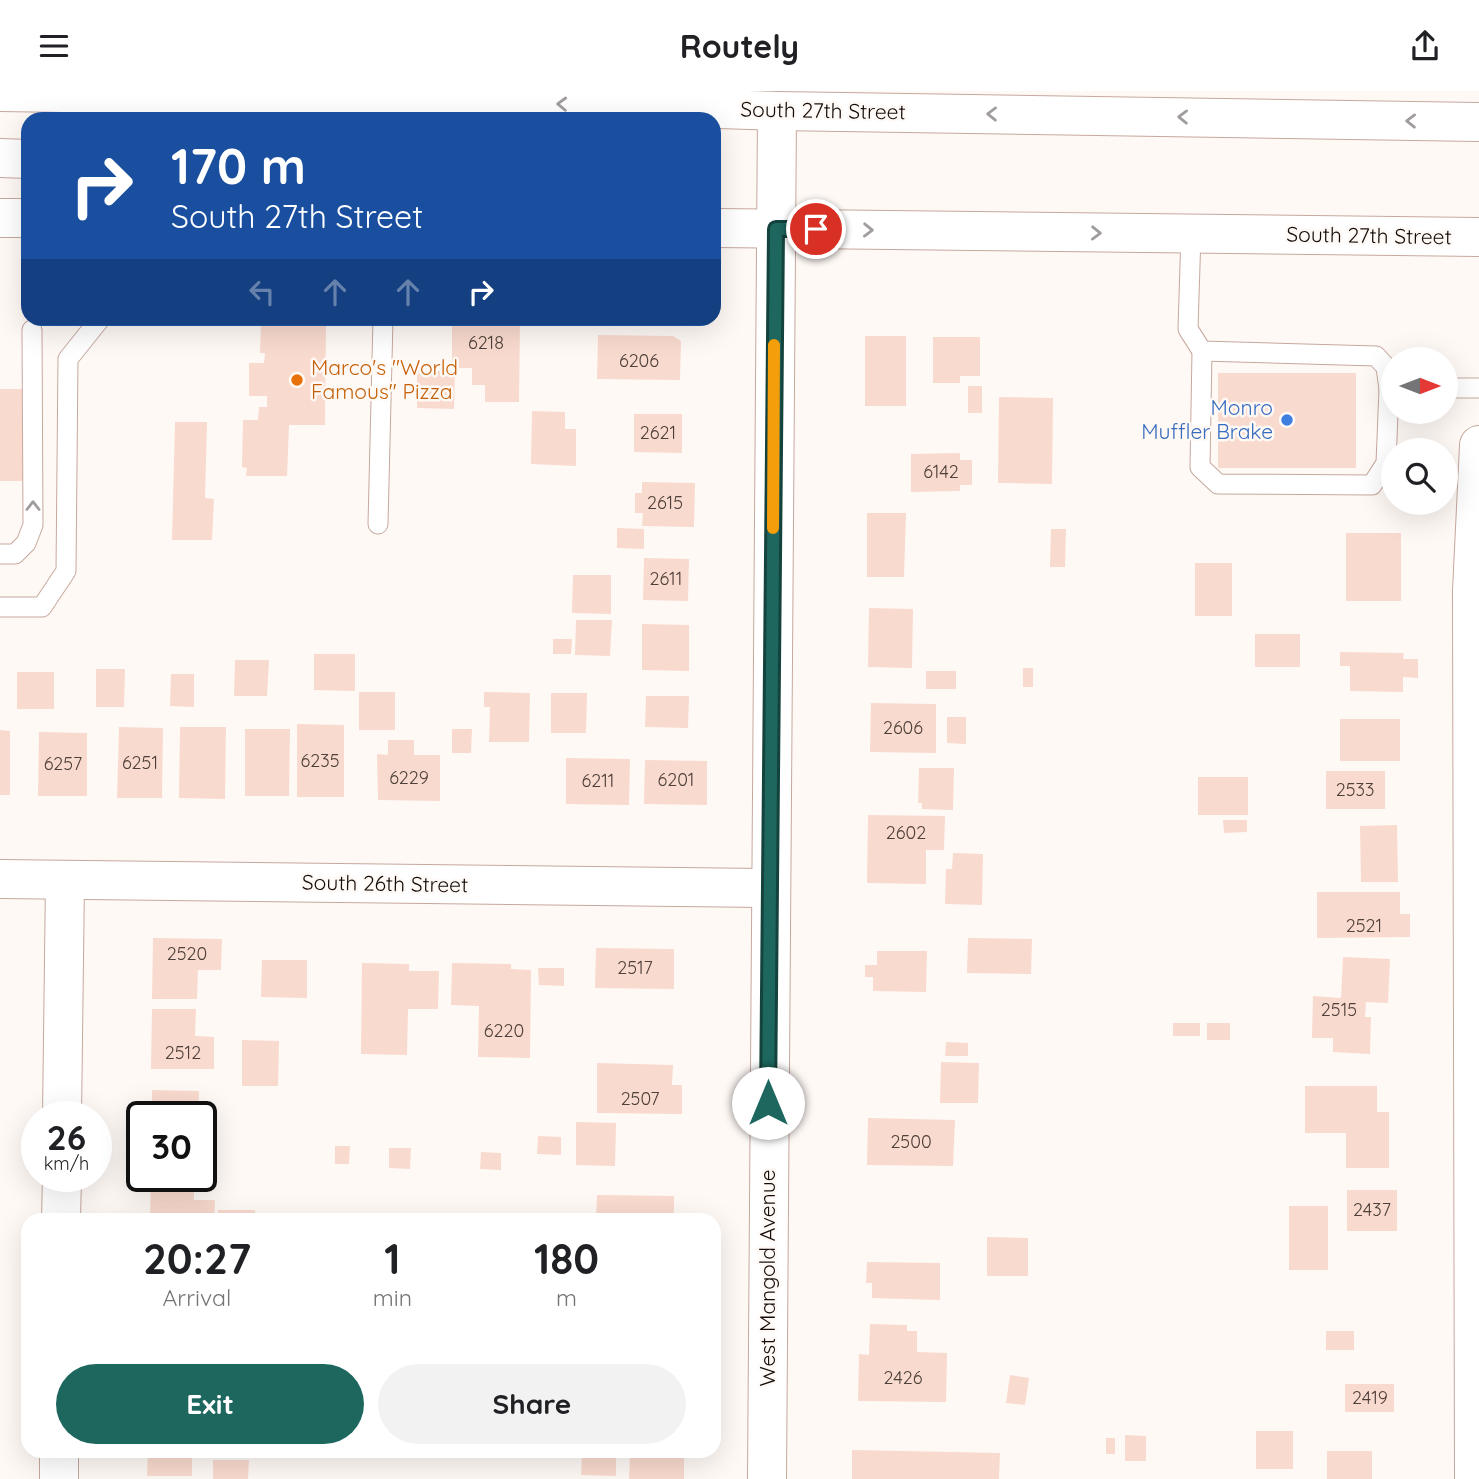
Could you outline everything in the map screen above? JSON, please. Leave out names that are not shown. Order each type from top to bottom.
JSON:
[{"type":"street","name":"South 27th Street","points":[[0,92],[375,95],[777,111],[1479,121]]},
{"type":"street","points":[[474,112],[500,102]]},
{"type":"street","name":"West Mangold Avenue","points":[[766,1479],[777,111]]},
{"type":"street","points":[[0,158],[21,159]]},
{"type":"street","points":[[0,218],[21,218]]},
{"type":"street","name":"South 27th Street","points":[[721,228],[1479,237]]},
{"type":"street","points":[[1474,1479],[1472,591],[1479,445]]},
{"type":"street","name":"South 26th Street","points":[[0,879],[770,888]]},
{"type":"street","points":[[62,1101],[65,880]]},
{"type":"street","points":[[61,1213],[62,1192]]},
{"type":"street","points":[[59,1458],[59,1479]]},
{"type":"lane","points":[[1191,234],[1188,329],[1202,351],[1200,467],[1218,485],[1372,485],[1386,463],[1389,424]]},
{"type":"lane","points":[[0,607],[42,607],[66,571],[68,359],[94,326]]},
{"type":"lane","points":[[378,524],[383,326]]},
{"type":"lane","points":[[0,554],[15,554],[26,543],[33,525],[32,330]]},
{"type":"lane","points":[[1202,351],[1376,356],[1381,362]]},
{"type":"lane","points":[[1458,389],[1479,388]]},
{"type":"building","points":[[261,326],[326,326],[325,425],[289,425],[287,476],[246,476],[247,468],[242,467],[243,420],[258,420],[259,407],[267,407],[267,396],[249,396],[249,363],[264,363],[265,353],[260,353]]},
{"type":"building","points":[[452,326],[520,326],[519,402],[485,402],[485,385],[472,385],[472,368],[452,368]]},
{"type":"building","points":[[598,335],[673,336],[681,341],[680,380],[597,379]]},
{"type":"building","points":[[865,336],[906,336],[906,406],[865,406]]},
{"type":"building","points":[[933,337],[980,337],[980,376],[960,376],[960,383],[933,383]]},
{"type":"building","points":[[417,371],[455,371],[454,409],[417,408]]},
{"type":"building","name":"Monro Muffler Brake","points":[[1218,373],[1356,373],[1356,468],[1218,468]]},
{"type":"building","points":[[968,386],[982,386],[982,413],[968,413]]},
{"type":"building","points":[[0,389],[25,389],[24,481],[0,481]]},
{"type":"building","points":[[999,397],[1053,398],[1052,484],[998,483]]},
{"type":"building","points":[[532,411],[565,412],[565,429],[576,429],[576,466],[531,464]]},
{"type":"building","points":[[634,414],[682,414],[682,453],[634,452]]},
{"type":"building","points":[[175,422],[207,422],[205,498],[214,499],[212,540],[172,540]]},
{"type":"building","points":[[960,453],[960,460],[972,460],[972,485],[960,485],[960,491],[911,492],[911,454]]},
{"type":"building","points":[[642,482],[695,483],[694,527],[642,526],[643,513],[635,513],[635,493],[642,493]]},
{"type":"building","points":[[867,513],[906,513],[904,577],[867,577]]},
{"type":"building","points":[[617,528],[644,529],[644,549],[617,548]]},
{"type":"building","points":[[1051,529],[1066,529],[1065,567],[1050,567]]},
{"type":"building","points":[[1346,533],[1401,533],[1401,601],[1346,601]]},
{"type":"building","points":[[644,558],[689,559],[688,601],[643,600]]},
{"type":"building","points":[[1195,563],[1232,563],[1232,616],[1195,616]]},
{"type":"building","points":[[573,575],[611,575],[611,614],[572,613]]},
{"type":"building","points":[[869,608],[913,609],[912,668],[868,667]]},
{"type":"building","points":[[576,620],[612,620],[610,656],[575,655]]},
{"type":"building","points":[[642,624],[689,625],[689,671],[642,670]]},
{"type":"building","points":[[1255,634],[1300,634],[1300,667],[1255,667]]},
{"type":"building","points":[[553,639],[572,639],[571,654],[553,654]]},
{"type":"building","points":[[1340,652],[1404,653],[1403,659],[1418,659],[1418,678],[1403,677],[1403,692],[1350,691],[1350,666],[1340,666]]},
{"type":"building","points":[[314,654],[355,654],[355,691],[314,690]]},
{"type":"building","points":[[235,660],[269,660],[267,696],[234,696]]},
{"type":"building","points":[[1023,668],[1033,668],[1033,687],[1023,687]]},
{"type":"building","points":[[96,669],[125,669],[124,707],[96,707]]},
{"type":"building","points":[[926,671],[956,671],[956,689],[926,689]]},
{"type":"building","points":[[17,672],[54,672],[54,709],[17,709]]},
{"type":"building","points":[[171,674],[194,674],[194,707],[170,706]]},
{"type":"building","points":[[359,692],[395,692],[395,730],[359,730]]},
{"type":"building","points":[[484,692],[530,693],[529,742],[489,742],[490,707],[484,707]]},
{"type":"building","points":[[551,693],[587,693],[586,733],[551,733]]},
{"type":"building","points":[[646,696],[689,696],[688,728],[645,727]]},
{"type":"building","points":[[871,703],[936,704],[936,753],[870,752]]},
{"type":"building","points":[[947,717],[966,717],[966,744],[947,743]]},
{"type":"building","points":[[1340,719],[1400,719],[1400,761],[1340,761]]},
{"type":"building","points":[[297,724],[344,725],[344,797],[297,797]]},
{"type":"building","points":[[119,727],[163,728],[162,798],[117,798]]},
{"type":"building","points":[[180,727],[226,727],[225,799],[179,798]]},
{"type":"building","points":[[245,729],[290,729],[289,796],[245,796]]},
{"type":"building","points":[[452,729],[472,729],[471,753],[452,753]]},
{"type":"building","points":[[0,730],[10,731],[10,795],[0,795]]},
{"type":"building","points":[[39,732],[87,733],[87,796],[38,796]]},
{"type":"building","points":[[388,740],[414,740],[414,755],[440,755],[440,801],[378,800],[377,754],[388,755]]},
{"type":"building","points":[[566,758],[630,759],[629,805],[566,804]]},
{"type":"building","points":[[645,760],[707,761],[707,805],[644,804]]},
{"type":"building","points":[[919,768],[954,768],[953,810],[922,809],[922,803],[918,803]]},
{"type":"building","points":[[1326,771],[1385,771],[1385,809],[1326,809]]},
{"type":"building","points":[[1198,777],[1248,777],[1248,815],[1198,815]]},
{"type":"building","points":[[868,815],[945,816],[944,850],[926,850],[926,884],[867,883]]},
{"type":"building","points":[[1223,820],[1247,820],[1247,832],[1224,833]]},
{"type":"building","points":[[1397,825],[1398,882],[1361,882],[1360,826]]},
{"type":"building","points":[[953,853],[983,854],[982,905],[945,904],[946,869],[952,869]]},
{"type":"building","points":[[1317,892],[1400,892],[1400,914],[1410,914],[1410,937],[1317,938]]},
{"type":"building","points":[[153,938],[222,939],[221,970],[198,970],[197,999],[152,999]]},
{"type":"building","points":[[968,938],[1032,939],[1031,974],[967,973]]},
{"type":"building","points":[[596,948],[674,949],[674,989],[595,988]]},
{"type":"building","points":[[877,951],[927,951],[926,992],[873,991],[873,977],[865,977],[865,965],[877,965]]},
{"type":"building","points":[[1343,957],[1390,959],[1388,1003],[1366,1002],[1365,1017],[1371,1017],[1370,1054],[1333,1052],[1333,1038],[1312,1038],[1313,996],[1341,998]]},
{"type":"building","points":[[262,960],[307,960],[307,998],[261,997]]},
{"type":"building","points":[[362,963],[409,964],[409,971],[439,971],[438,1009],[408,1009],[407,1055],[361,1054]]},
{"type":"building","points":[[452,963],[511,964],[511,969],[531,970],[530,1058],[478,1057],[479,1006],[451,1005]]},
{"type":"building","points":[[538,968],[564,968],[564,986],[539,985]]},
{"type":"building","points":[[152,1009],[196,1009],[195,1036],[214,1037],[214,1069],[151,1069]]},
{"type":"building","points":[[1173,1023],[1200,1023],[1200,1036],[1173,1036]]},
{"type":"building","points":[[1207,1023],[1230,1023],[1230,1040],[1207,1040]]},
{"type":"building","points":[[242,1040],[279,1041],[278,1086],[242,1086]]},
{"type":"building","points":[[946,1042],[968,1043],[968,1056],[945,1056]]},
{"type":"building","points":[[941,1062],[979,1063],[978,1103],[940,1103]]},
{"type":"building","points":[[597,1063],[673,1065],[672,1085],[682,1085],[682,1114],[597,1113]]},
{"type":"building","points":[[1305,1086],[1377,1086],[1377,1112],[1389,1112],[1389,1168],[1346,1168],[1346,1133],[1305,1133]]},
{"type":"building","points":[[152,1090],[199,1091],[199,1101],[152,1101]]},
{"type":"building","points":[[868,1118],[955,1120],[953,1166],[867,1165]]},
{"type":"building","points":[[576,1122],[616,1123],[615,1166],[576,1165]]},
{"type":"building","points":[[538,1136],[561,1137],[561,1155],[537,1154]]},
{"type":"building","points":[[335,1146],[350,1146],[349,1164],[335,1164]]},
{"type":"building","points":[[389,1148],[411,1148],[410,1169],[389,1168]]},
{"type":"building","points":[[481,1152],[501,1153],[501,1170],[480,1169]]},
{"type":"building","points":[[1347,1190],[1397,1190],[1397,1231],[1347,1231]]},
{"type":"building","points":[[151,1192],[194,1192],[194,1200],[215,1200],[214,1213],[150,1213]]},
{"type":"building","points":[[597,1195],[674,1196],[674,1213],[596,1213]]},
{"type":"building","points":[[1289,1206],[1328,1206],[1328,1270],[1289,1270]]},
{"type":"building","points":[[218,1210],[255,1210],[255,1213],[218,1213]]},
{"type":"building","points":[[987,1237],[1028,1238],[1028,1276],[987,1276]]},
{"type":"building","points":[[867,1262],[940,1263],[940,1300],[872,1298],[872,1283],[866,1283]]},
{"type":"building","points":[[870,1324],[907,1325],[907,1331],[917,1331],[917,1352],[947,1353],[946,1402],[858,1401],[859,1354],[869,1355]]},
{"type":"building","points":[[1326,1331],[1354,1331],[1354,1350],[1326,1350]]},
{"type":"building","points":[[1010,1375],[1029,1378],[1025,1405],[1006,1403]]},
{"type":"building","points":[[1345,1384],[1394,1384],[1394,1412],[1345,1412]]},
{"type":"building","points":[[1256,1431],[1293,1431],[1293,1469],[1256,1469]]},
{"type":"building","points":[[1125,1435],[1146,1436],[1146,1461],[1125,1461]]},
{"type":"building","points":[[1106,1438],[1115,1438],[1115,1454],[1106,1454]]},
{"type":"building","points":[[852,1450],[1000,1453],[999,1479],[852,1479]]},
{"type":"building","points":[[1327,1451],[1372,1451],[1372,1479],[1327,1479]]},
{"type":"building","points":[[148,1458],[192,1458],[192,1476],[147,1476]]},
{"type":"building","points":[[582,1458],[616,1458],[616,1476],[581,1475]]},
{"type":"building","points":[[630,1458],[684,1458],[684,1479],[629,1479]]},
{"type":"building","points":[[213,1460],[249,1460],[248,1479],[213,1479]]},
{"type":"slow traffic","points":[[773,528],[774,345]]},
{"type":"place","name":"Marco's \"World Famous\" Pizza","points":[[297,380]]},
{"type":"place","name":"Monro Muffler Brake","points":[[1287,420]]},
{"type":"route","points":[[768,1103],[776,229],[816,229]]}]
